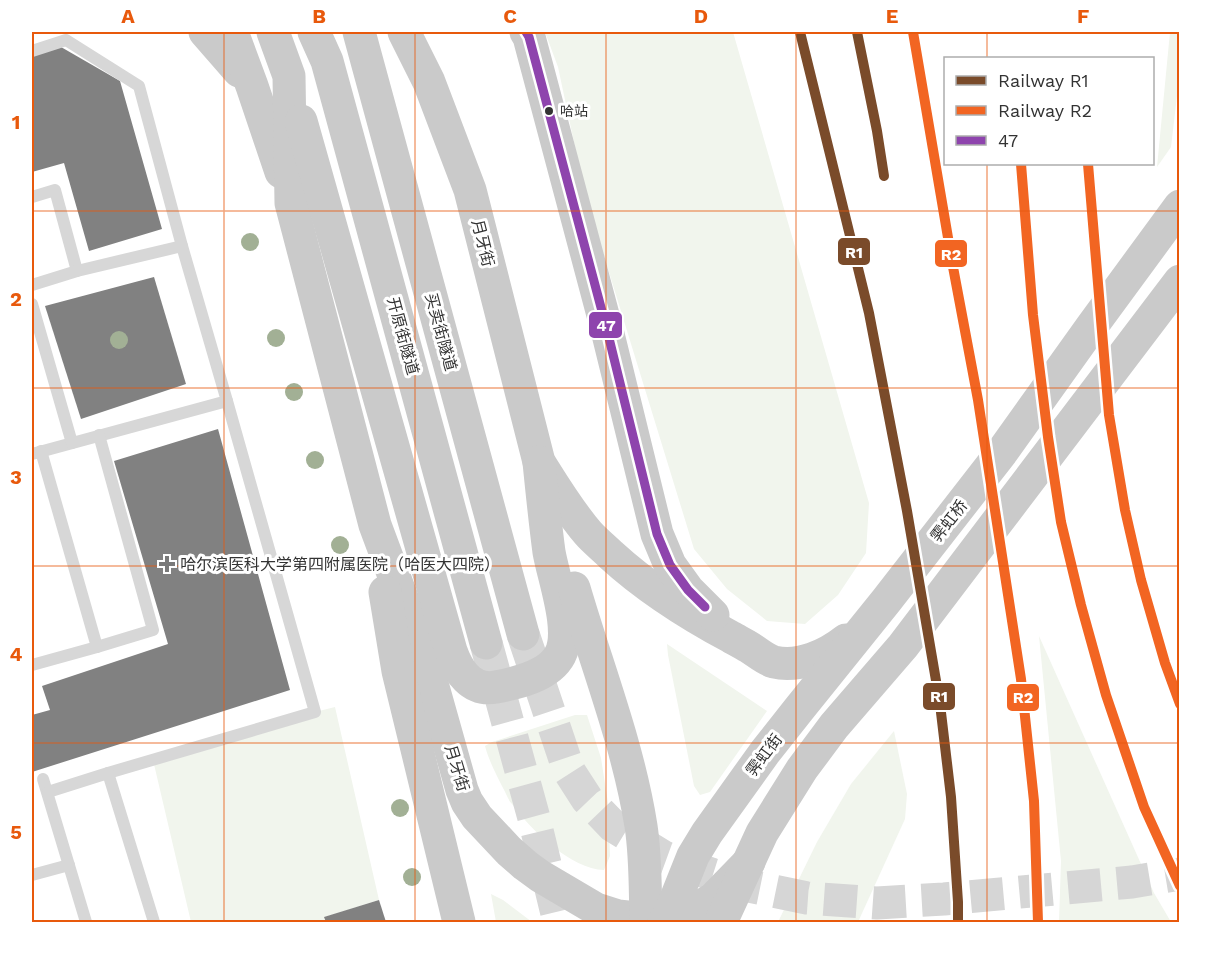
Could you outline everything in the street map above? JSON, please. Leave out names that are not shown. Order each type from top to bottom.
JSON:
[{"type":"main road","points":[[205,32],[252,86]]},
{"type":"main road","name":"月牙街","points":[[232,32],[291,203],[375,525],[398,671],[459,922]]},
{"type":"main road","name":"月牙街","points":[[273,32],[289,76],[291,203]]},
{"type":"main road","name":"开原街隧道","points":[[314,32],[327,61],[486,643]]},
{"type":"main road","name":"买卖街隧道","points":[[359,32],[523,634]]},
{"type":"main road","name":"月牙街","points":[[404,32],[429,82],[470,190],[539,462],[583,618],[618,726],[634,788],[655,921]]},
{"type":"main road","points":[[526,32],[607,330],[657,534],[670,565],[688,590],[710,613],[748,646]]},
{"type":"main road","points":[[289,76],[451,651],[462,674],[480,686],[493,688],[533,676],[550,667],[559,657],[564,646],[564,623],[549,553],[539,462]]},
{"type":"main road","name":"霁虹桥","points":[[876,613],[1002,452],[1179,206]]},
{"type":"main road","points":[[722,922],[762,833],[802,769],[834,726],[903,646],[1179,281]]},
{"type":"main road","name":"月牙街","points":[[539,462],[563,500],[589,534],[621,564],[663,597],[695,618],[748,646],[761,656],[775,662],[793,663],[826,655],[876,613]]},
{"type":"main road","name":"月牙街","points":[[375,525],[426,662],[462,790],[477,817],[509,851],[540,876],[596,909],[618,916],[655,921],[688,914],[713,899],[749,862]]},
{"type":"main road","name":"霁虹街","points":[[655,921],[671,911],[693,856],[765,752],[876,613]]},
{"type":"lane","points":[[32,51],[66,40],[139,86],[182,246],[315,712],[48,792]]},
{"type":"lane","points":[[32,197],[55,190],[77,271]]},
{"type":"lane","points":[[32,285],[77,271],[182,246]]},
{"type":"lane","points":[[32,304],[72,443]]},
{"type":"lane","points":[[97,647],[36,453],[227,401]]},
{"type":"lane","points":[[32,665],[153,630],[99,435]]},
{"type":"lane","points":[[108,773],[154,922]]},
{"type":"lane","points":[[43,779],[86,922]]},
{"type":"lane","points":[[32,875],[69,865]]},
{"type":"shaded area","points":[[545,32],[733,32],[869,503],[866,553],[838,595],[805,624],[767,621],[727,589],[694,549],[585,194],[558,67]]},
{"type":"shaded area","points":[[1170,32],[1179,32],[1179,79],[1171,147],[1157,167]]},
{"type":"shaded area","points":[[1039,636],[1154,893],[1171,922],[1059,922],[1061,861]]},
{"type":"shaded area","points":[[667,644],[767,711],[710,792],[700,795],[694,786]]},
{"type":"shaded area","points":[[335,707],[379,900],[325,917],[326,922],[191,922],[153,760]]},
{"type":"shaded area","points":[[575,715],[587,715],[601,758],[608,803],[610,856],[604,870],[591,868],[565,856],[530,825],[508,798],[485,746]]},
{"type":"shaded area","points":[[894,731],[907,794],[905,819],[858,922],[778,922],[817,842],[851,784]]},
{"type":"shaded area","points":[[491,894],[503,900],[532,922],[496,922]]},
{"type":"building","points":[[61,47],[120,81],[162,229],[89,251],[64,163],[32,172],[32,55]]},
{"type":"building","points":[[154,277],[186,384],[81,419],[45,306]]},
{"type":"building","points":[[218,429],[290,690],[32,772],[32,715],[50,710],[42,686],[168,644],[114,461]]},
{"type":"building","points":[[379,900],[386,922],[326,922],[324,917]]},
{"type":"tunnel","points":[[523,634],[569,771],[587,799],[613,826],[664,857],[749,886],[807,898],[877,903],[1132,882],[1180,874]]},
{"type":"tunnel","points":[[486,643],[534,818],[559,922]]},
{"type":"rail line","name":"R1","points":[[800,32],[869,313],[907,511],[940,704],[951,797],[958,922]]},
{"type":"rail line","name":"R1","points":[[857,32],[884,176]]},
{"type":"rail line","name":"R2","points":[[913,32],[978,400],[1021,679],[1034,801],[1038,922]]},
{"type":"rail line","name":"R2","points":[[1021,165],[1033,315],[1061,522],[1106,695],[1144,807],[1180,886]]},
{"type":"rail line","name":"R2","points":[[1088,165],[1109,415],[1125,510],[1141,580],[1165,663],[1180,704]]},
{"type":"transit line","name":"47","points":[[526,32],[607,330],[657,534],[670,565],[688,590],[705,607]]},
{"type":"place","name":"哈站","points":[[549,111]]},
{"type":"place","name":"哈尔滨医科大学第四附属医院（哈医大四院）","points":[[167,564]]}]
